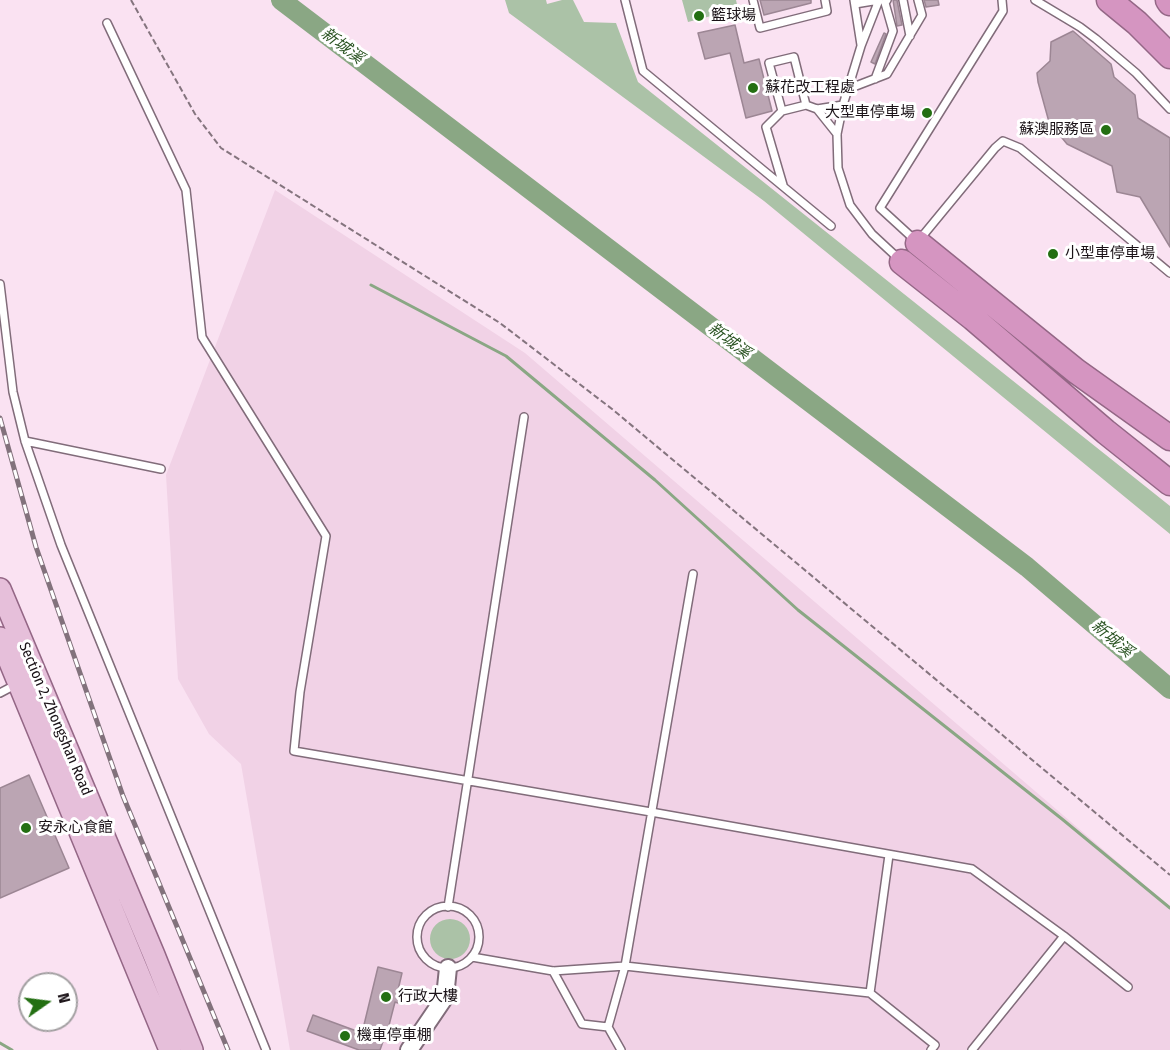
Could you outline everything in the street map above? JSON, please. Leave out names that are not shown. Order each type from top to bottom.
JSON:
[{"type":"highway","points":[[1109,0],[1137,23],[1170,56]]},
{"type":"highway","points":[[910,252],[973,318],[1106,432],[1170,483]]},
{"type":"highway","points":[[910,252],[1170,438]]},
{"type":"highway","points":[[973,318],[1121,419],[1151,433],[1170,438]]},
{"type":"highway","points":[[1076,371],[1157,413],[1170,417]]},
{"type":"main road","name":"Section 2, Zhongshan Road","points":[[0,589],[144,958],[170,1050]]},
{"type":"main road","name":"Section 2, Zhongshan Road","points":[[0,638],[9,688],[192,1050]]},
{"type":"street","points":[[409,1050],[445,997],[448,968]]},
{"type":"lane","points":[[625,0],[643,71],[831,226]]},
{"type":"lane","points":[[753,0],[760,28],[827,11],[825,0]]},
{"type":"lane","points":[[861,46],[854,2],[879,0],[861,46],[843,105],[837,134],[838,168],[850,205],[872,234],[910,252]]},
{"type":"lane","points":[[875,79],[893,32],[885,3],[887,0]]},
{"type":"lane","points":[[903,0],[909,36]]},
{"type":"lane","points":[[848,89],[887,74],[922,15],[918,0]]},
{"type":"lane","points":[[910,252],[880,208],[1003,11],[1002,0]]},
{"type":"lane","points":[[1035,0],[1096,39],[1136,73],[1170,109]]},
{"type":"lane","points":[[107,23],[186,190],[202,337],[326,536],[300,692],[294,751],[972,869],[1064,936],[1128,987]]},
{"type":"lane","points":[[782,111],[769,63],[794,57],[806,105]]},
{"type":"lane","points":[[783,185],[766,127],[782,111],[806,105],[818,110],[837,134]]},
{"type":"lane","points":[[818,110],[843,105]]},
{"type":"lane","points":[[910,252],[1003,141],[1020,148],[1170,273]]},
{"type":"lane","points":[[0,284],[13,392],[24,441],[61,545],[266,1050]]},
{"type":"lane","points":[[448,907],[524,417]]},
{"type":"lane","points":[[24,441],[161,470]]},
{"type":"lane","points":[[621,1050],[608,1027],[624,966],[693,574]]},
{"type":"lane","points":[[870,993],[889,855]]},
{"type":"lane","points":[[438,908],[464,910],[472,917],[477,927],[479,943],[472,957],[459,967],[448,968],[438,966],[424,957],[417,937],[419,927],[425,917],[438,908]]},
{"type":"lane","points":[[972,1050],[1064,936]]},
{"type":"lane","points":[[472,957],[554,971],[624,966],[870,993],[935,1048]]},
{"type":"lane","points":[[554,971],[582,1024],[608,1027]]},
{"type":"path","points":[[131,0],[195,114],[221,148],[500,323],[594,394],[1170,875]]},
{"type":"shaded area","points":[[275,190],[525,353],[1170,907],[1170,1050],[290,1050],[241,764],[209,734],[178,679],[166,475]]},
{"type":"green space","points":[[505,0],[546,0],[547,4],[573,0],[584,22],[616,23],[638,82],[1170,506],[1170,534],[764,201],[509,13]]},
{"type":"green space","name":"籃球場","points":[[682,0],[736,0],[738,9],[688,22]]},
{"type":"green space","points":[[450,919],[464,925],[470,939],[464,953],[450,959],[436,953],[430,939],[436,925]]},
{"type":"building","points":[[760,0],[811,0],[811,3],[764,15]]},
{"type":"building","points":[[893,0],[897,0],[902,25],[897,26]]},
{"type":"building","points":[[924,0],[938,0],[939,5],[926,7]]},
{"type":"building","points":[[735,25],[744,63],[759,59],[772,111],[746,118],[730,53],[705,59],[698,33]]},
{"type":"building","name":"蘇澳服務區","points":[[1073,31],[1111,64],[1114,77],[1135,95],[1138,118],[1170,138],[1170,247],[1140,197],[1117,192],[1112,166],[1067,144],[1049,122],[1037,73],[1050,61],[1051,42]]},
{"type":"building","points":[[884,33],[886,34],[875,64],[871,62]]},
{"type":"building","name":"安永心食館","points":[[29,775],[69,868],[0,898],[0,788]]},
{"type":"building","points":[[378,967],[402,973],[398,990],[403,991],[401,1004],[395,1002],[380,1050],[359,1050],[307,1031],[313,1015],[362,1033]]},
{"type":"waterway","name":"新城溪","points":[[281,0],[1027,567],[1170,689]]},
{"type":"waterway","points":[[371,285],[506,356],[655,480],[798,610],[1062,819],[1170,908]]},
{"type":"waterway","points":[[0,1043],[12,1050]]},
{"type":"railway","points":[[0,418],[36,547],[123,796],[228,1050]]},
{"type":"place","name":"籃球場","points":[[699,16]]},
{"type":"place","name":"蘇花改工程處","points":[[753,88]]},
{"type":"place","name":"大型車停車場","points":[[927,113]]},
{"type":"place","name":"蘇澳服務區","points":[[1106,130]]},
{"type":"place","name":"小型車停車場","points":[[1053,254]]},
{"type":"place","name":"安永心食館","points":[[26,828]]},
{"type":"place","name":"行政大樓","points":[[386,997]]},
{"type":"place","name":"機車停車棚","points":[[345,1036]]}]
